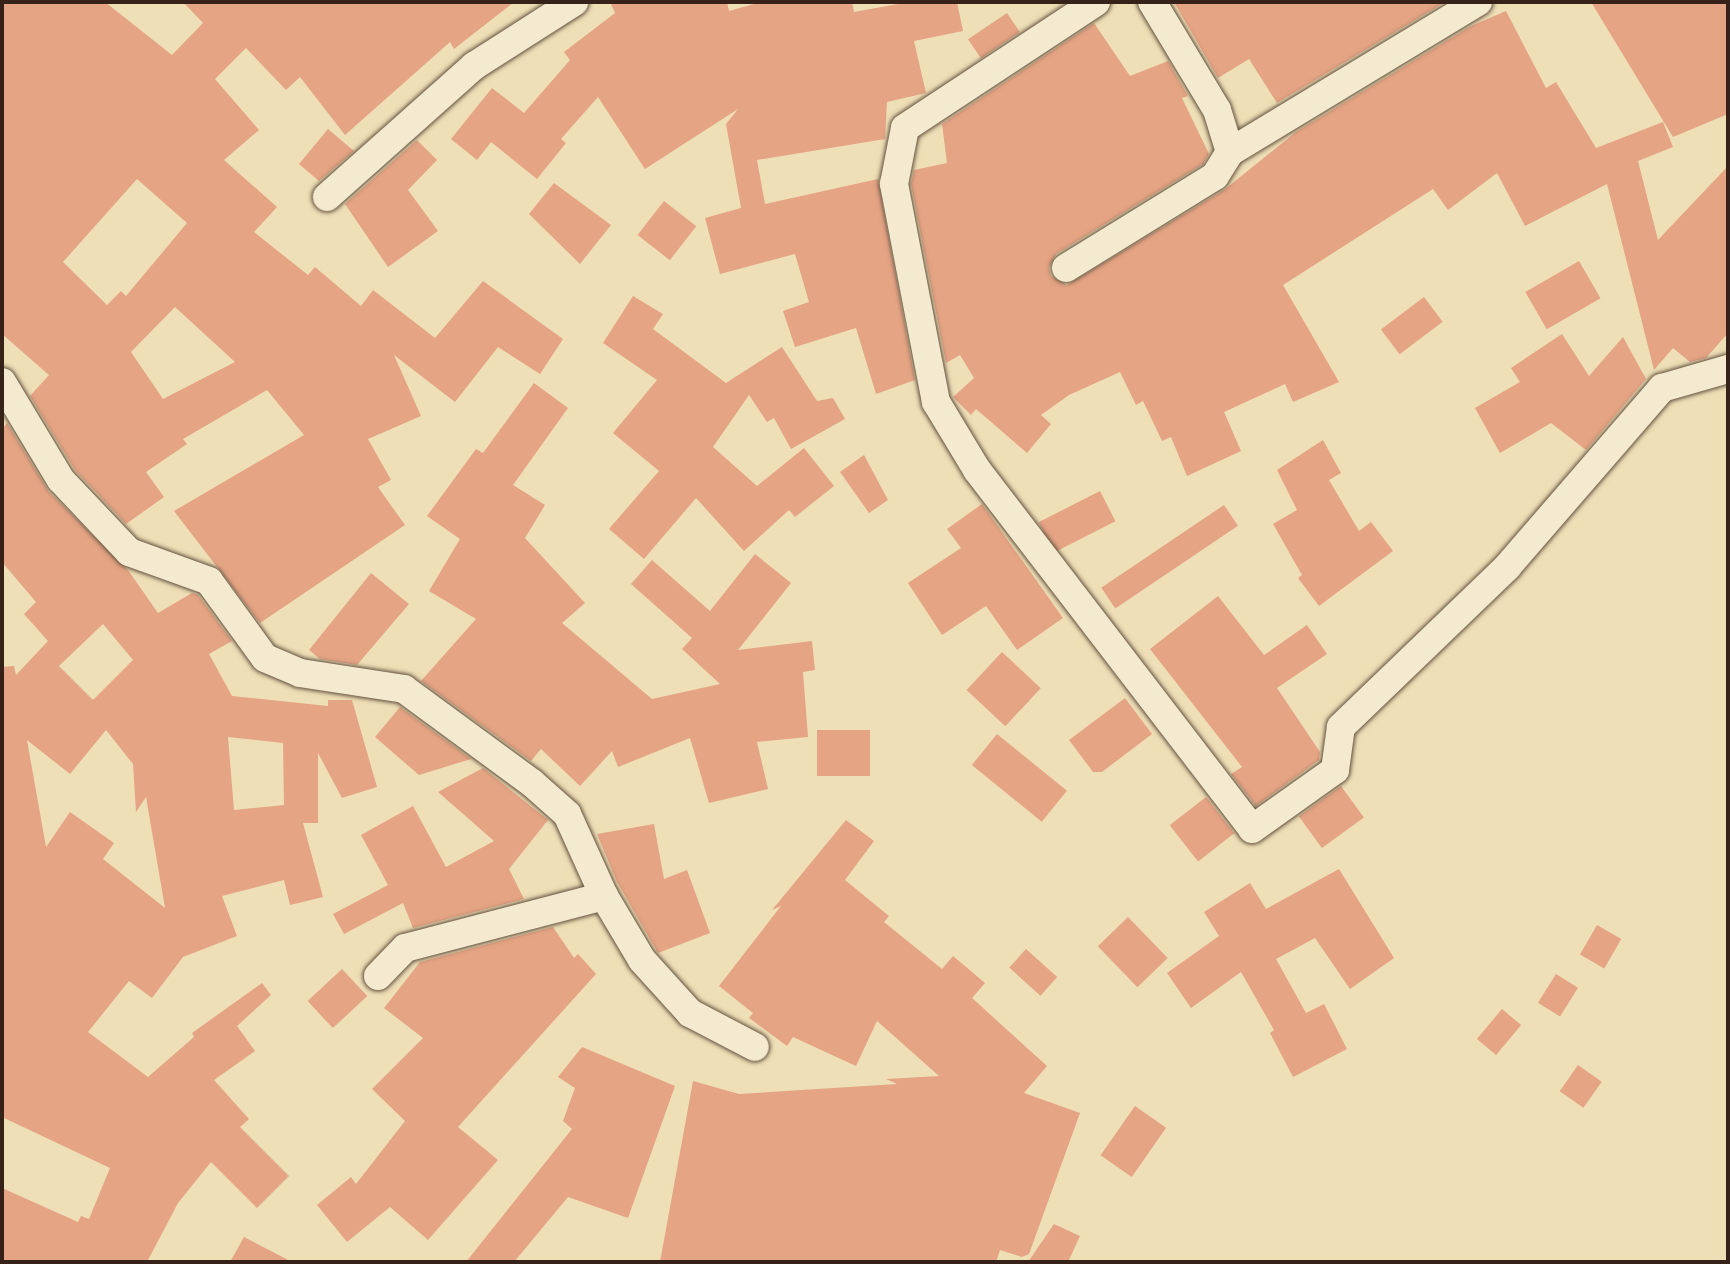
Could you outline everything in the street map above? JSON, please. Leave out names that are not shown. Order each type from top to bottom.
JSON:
[{"type":"street","points":[[327,197],[474,66],[574,2]]},
{"type":"street","points":[[1096,2],[905,128],[894,184],[936,402],[977,470],[1252,829],[1335,770],[1341,727],[1507,567],[1662,388],[1728,369]]},
{"type":"street","points":[[1152,2],[1217,110],[1230,152]]},
{"type":"street","points":[[1066,268],[1215,176],[1230,152],[1478,2]]},
{"type":"street","points":[[2,382],[61,480],[129,552],[209,581],[265,658],[300,673],[404,689],[567,814],[604,896],[642,960],[690,1013],[755,1047]]},
{"type":"street","points":[[378,976],[405,948],[604,896]]},
{"type":"building","points":[[2,2],[105,2],[172,55],[203,23],[183,2],[514,2],[454,49],[450,42],[345,135],[300,77],[286,90],[246,48],[215,79],[259,130],[224,160],[277,207],[254,232],[308,275],[315,267],[361,306],[373,290],[435,338],[483,281],[563,339],[540,374],[498,347],[455,402],[394,355],[421,416],[368,439],[391,480],[378,487],[405,525],[260,623],[174,511],[304,435],[267,390],[183,439],[187,444],[146,472],[164,497],[126,524],[75,470],[30,396],[49,375],[2,334]],"holes":[[[137,179],[187,223],[126,296],[121,291],[107,305],[63,262]],[[175,307],[235,362],[163,399],[131,352]]]},
{"type":"building","points":[[610,2],[727,2],[729,11],[761,2],[852,2],[854,12],[909,2],[957,2],[963,31],[914,41],[926,93],[887,102],[885,139],[757,160],[765,204],[878,179],[915,380],[876,394],[856,328],[795,347],[783,311],[809,302],[795,254],[720,274],[705,218],[741,208],[726,124],[738,109],[645,169],[598,97],[561,139],[566,143],[537,179],[491,142],[477,160],[451,139],[492,88],[524,113],[570,60],[564,52],[615,13]]},
{"type":"building","points":[[1174,2],[1445,2],[1277,103],[1249,59],[1218,78]]},
{"type":"building","points":[[1591,2],[1728,2],[1728,114],[1673,137]]},
{"type":"building","points":[[1506,11],[1546,88],[1556,82],[1596,148],[1663,122],[1673,147],[1638,161],[1658,240],[1728,166],[1728,333],[1706,358],[1690,362],[1673,348],[1654,370],[1607,184],[1525,226],[1497,173],[1448,210],[1433,189],[1283,285],[1339,382],[1293,402],[1285,384],[1224,412],[1241,451],[1187,476],[1171,437],[1162,441],[1143,401],[1136,405],[1120,372],[1069,395],[1041,415],[1051,424],[1027,453],[976,409],[971,415],[953,397],[974,378],[960,355],[946,363],[911,184],[914,170],[947,163],[942,124],[1094,23],[1130,76],[1168,61],[1188,96],[1182,98],[1209,154],[1203,164],[1056,254],[1049,268],[1051,276],[1067,285],[1224,190],[1296,132],[1471,26]]},
{"type":"building","points":[[1007,13],[1020,32],[981,58],[968,39]]},
{"type":"building","points":[[328,129],[354,151],[319,181],[299,164]]},
{"type":"building","points":[[417,140],[437,160],[408,190],[438,231],[388,267],[345,204]]},
{"type":"building","points":[[554,183],[611,225],[580,264],[529,214]]},
{"type":"building","points":[[664,201],[696,226],[670,260],[638,235]]},
{"type":"building","points":[[1579,261],[1600,298],[1547,329],[1525,292]]},
{"type":"building","points":[[633,296],[663,314],[653,329],[726,383],[782,347],[817,401],[833,398],[845,419],[791,449],[774,418],[767,422],[749,395],[713,447],[757,486],[804,448],[834,486],[795,517],[789,510],[744,551],[696,498],[644,559],[609,529],[659,471],[613,433],[657,380],[603,343]]},
{"type":"building","points":[[1424,297],[1443,322],[1400,354],[1381,329]]},
{"type":"building","points":[[1562,334],[1589,376],[1623,337],[1646,379],[1586,450],[1551,423],[1500,453],[1475,408],[1520,382],[1511,368]]},
{"type":"building","points":[[534,383],[568,408],[513,485],[545,505],[525,538],[585,603],[562,623],[652,699],[720,684],[682,649],[692,638],[631,584],[652,560],[710,611],[755,554],[791,583],[738,650],[812,641],[815,670],[803,672],[808,737],[757,742],[768,789],[709,803],[690,738],[618,767],[612,751],[580,786],[541,749],[531,761],[421,681],[476,619],[429,591],[460,539],[427,516],[476,449],[483,453]]},
{"type":"building","points":[[7,423],[49,492],[128,570],[158,613],[192,593],[198,595],[232,641],[209,654],[232,696],[328,706],[328,700],[352,700],[377,787],[342,798],[318,753],[318,823],[303,823],[323,897],[290,905],[284,880],[222,896],[237,936],[183,957],[152,998],[129,981],[88,1032],[148,1077],[194,1037],[192,1033],[262,983],[271,995],[237,1026],[255,1051],[214,1080],[249,1119],[240,1127],[289,1176],[257,1208],[211,1162],[178,1203],[147,1262],[2,1262],[2,1188],[78,1222],[81,1216],[89,1219],[110,1168],[2,1117],[2,667],[14,666],[16,675],[48,641],[24,614],[36,602],[2,562],[2,429]],"holes":[[[103,624],[133,660],[93,700],[59,666]],[[106,730],[133,764],[136,812],[146,797],[165,908],[103,859],[114,843],[70,812],[46,847],[27,740],[70,774]],[[228,737],[283,743],[284,805],[234,810]]]},
{"type":"building","points":[[1323,440],[1341,473],[1329,480],[1359,531],[1371,522],[1393,551],[1319,606],[1298,578],[1302,575],[1273,524],[1297,510],[1277,470]]},
{"type":"building","points":[[864,455],[888,500],[869,513],[840,472]]},
{"type":"building","points":[[1100,491],[1115,521],[1054,553],[1039,522]]},
{"type":"building","points":[[982,504],[1063,618],[1017,650],[986,606],[942,635],[908,583],[961,548],[947,529]]},
{"type":"building","points":[[1224,505],[1238,526],[1115,608],[1101,588]]},
{"type":"building","points":[[371,573],[409,604],[357,665],[320,659],[309,650]]},
{"type":"building","points":[[1218,596],[1264,655],[1307,625],[1327,654],[1277,688],[1320,752],[1319,760],[1256,806],[1231,774],[1242,767],[1150,649]]},
{"type":"building","points":[[1002,652],[1041,688],[1005,726],[967,690]]},
{"type":"building","points":[[1125,698],[1152,734],[1102,772],[1093,772],[1069,740]]},
{"type":"building","points":[[400,707],[471,759],[419,775],[375,737]]},
{"type":"building","points":[[817,730],[870,730],[870,776],[817,776]]},
{"type":"building","points":[[997,734],[1067,791],[1042,822],[972,765]]},
{"type":"building","points":[[483,768],[548,820],[509,869],[524,899],[413,928],[403,903],[344,934],[333,914],[388,885],[361,835],[413,806],[446,867],[494,841],[438,792]]},
{"type":"building","points":[[1341,786],[1364,818],[1322,848],[1299,817]]},
{"type":"building","points":[[1206,797],[1234,833],[1198,862],[1170,825]]},
{"type":"building","points":[[846,820],[874,841],[845,880],[889,916],[884,922],[942,969],[953,956],[985,983],[972,998],[1047,1066],[1024,1093],[1080,1113],[1029,1254],[1022,1257],[1000,1250],[996,1262],[660,1262],[693,1081],[739,1094],[897,1084],[886,1079],[939,1076],[877,1021],[856,1066],[793,1037],[787,1046],[749,1018],[753,1013],[719,986],[781,906],[772,910]]},
{"type":"building","points":[[654,824],[664,879],[687,870],[710,933],[658,953],[617,882],[597,834]]},
{"type":"building","points":[[1339,869],[1394,958],[1350,989],[1315,938],[1276,959],[1306,1013],[1324,1004],[1347,1049],[1293,1077],[1270,1033],[1274,1030],[1241,972],[1191,1008],[1167,973],[1219,936],[1204,912],[1250,883],[1266,909]]},
{"type":"building","points":[[1128,917],[1168,958],[1137,987],[1098,946]]},
{"type":"building","points":[[1597,925],[1621,939],[1604,968],[1580,954]]},
{"type":"building","points":[[553,927],[574,958],[578,954],[596,974],[458,1127],[498,1160],[428,1240],[390,1207],[347,1242],[317,1205],[351,1177],[356,1184],[405,1121],[372,1089],[423,1038],[384,1008],[420,962]]},
{"type":"building","points":[[1026,949],[1057,977],[1040,996],[1009,968]]},
{"type":"building","points":[[342,969],[367,996],[333,1028],[308,1001]]},
{"type":"building","points":[[1556,974],[1578,988],[1560,1017],[1538,1003]]},
{"type":"building","points":[[1502,1009],[1521,1025],[1496,1055],[1477,1039]]},
{"type":"building","points":[[582,1047],[675,1086],[628,1218],[568,1197],[514,1262],[466,1262],[572,1129],[563,1121],[575,1088],[558,1077]]},
{"type":"building","points":[[1578,1065],[1602,1082],[1583,1108],[1560,1091]]},
{"type":"building","points":[[1135,1106],[1166,1128],[1132,1177],[1101,1155]]},
{"type":"building","points":[[1054,1224],[1080,1236],[1068,1262],[1028,1262]]},
{"type":"building","points":[[244,1237],[292,1262],[230,1262]]}]
